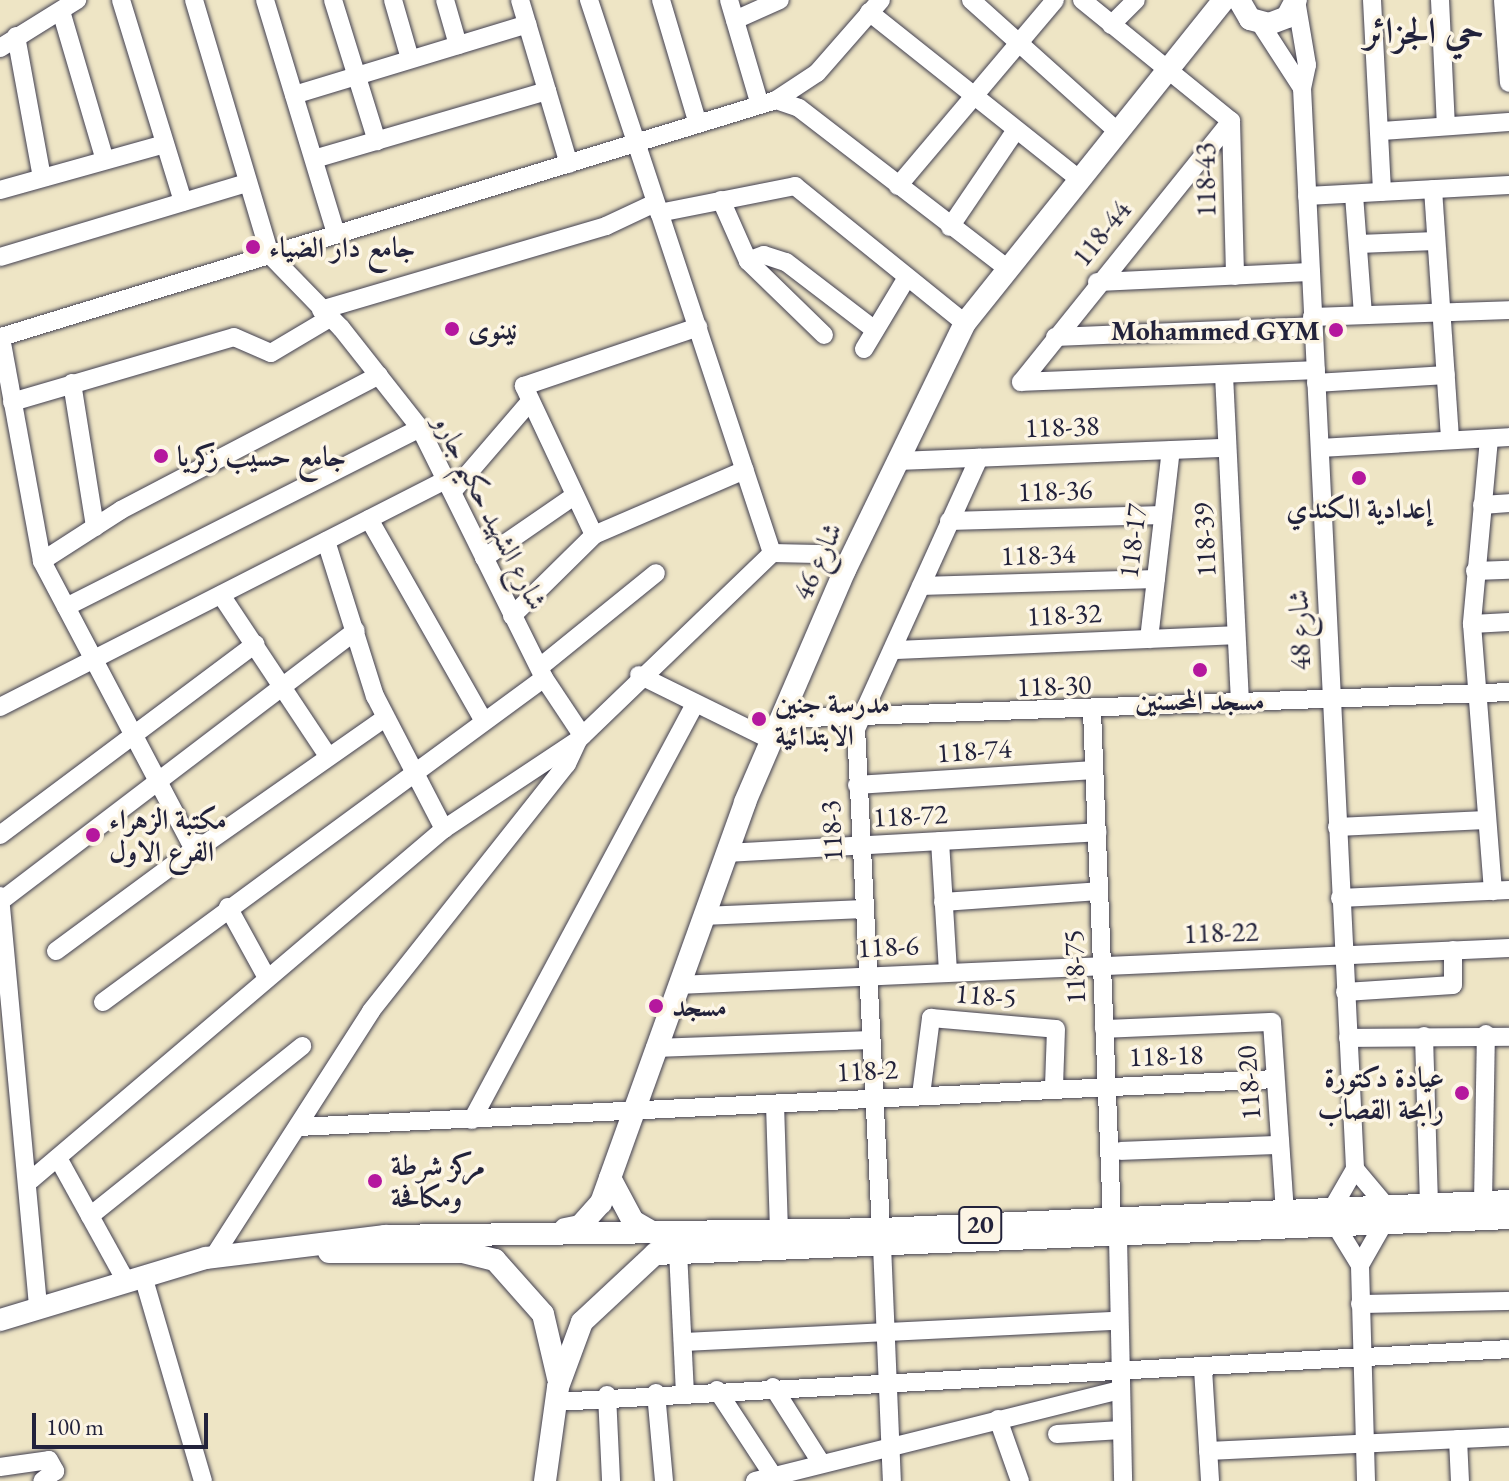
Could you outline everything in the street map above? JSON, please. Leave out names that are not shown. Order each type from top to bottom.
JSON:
[{"type":"main road","name":"شارع 46","points":[[544,1230],[580,1226],[593,1215],[610,1178],[630,1113],[771,740],[845,570],[965,323],[1193,31],[1224,0]]},
{"type":"main road","points":[[1193,31],[1250,14],[1279,22],[1296,0]]},
{"type":"main road","points":[[610,1178],[633,1221],[656,1233]]},
{"type":"main road","points":[[1385,1215],[1429,1204],[1509,1201]]},
{"type":"main road","name":"20","points":[[1115,1228],[1285,1212],[1334,1218]]},
{"type":"main road","points":[[1385,1215],[1509,1218]]},
{"type":"main road","name":"20","points":[[678,1251],[882,1237],[1385,1215]]},
{"type":"main road","points":[[0,1320],[214,1256],[296,1249],[385,1236],[544,1230]]},
{"type":"main road","name":"20","points":[[544,1230],[656,1233],[779,1231],[882,1237]]},
{"type":"main road","points":[[296,1249],[463,1252],[495,1260],[543,1314],[557,1394]]},
{"type":"main road","points":[[545,1481],[557,1394],[590,1309],[647,1256],[678,1251]]},
{"type":"street","points":[[121,0],[183,202]]},
{"type":"street","points":[[194,0],[244,184],[270,255]]},
{"type":"street","points":[[265,0],[336,234]]},
{"type":"street","points":[[333,0],[377,141]]},
{"type":"street","points":[[393,0],[410,59]]},
{"type":"street","points":[[445,0],[458,45]]},
{"type":"street","points":[[520,0],[569,164]]},
{"type":"street","points":[[589,0],[632,145],[698,327],[772,553]]},
{"type":"street","points":[[661,0],[698,124]]},
{"type":"street","points":[[729,0],[768,102]]},
{"type":"street","points":[[735,20],[780,0]]},
{"type":"street","points":[[971,0],[1017,45],[1115,129]]},
{"type":"street","points":[[898,186],[1055,0]]},
{"type":"street","name":"118-43","points":[[1082,0],[1162,70],[1231,121],[1235,276]]},
{"type":"street","points":[[1111,25],[1136,0]]},
{"type":"street","name":"شارع 48","points":[[1296,0],[1307,65],[1302,88],[1342,956],[1355,1169]]},
{"type":"street","points":[[1372,0],[1382,131],[1382,192]]},
{"type":"street","points":[[1440,0],[1446,126]]},
{"type":"street","points":[[1503,0],[1509,83]]},
{"type":"street","points":[[0,48],[69,5],[104,157]]},
{"type":"street","points":[[197,847],[93,661],[42,561],[1,337],[7,330],[270,255],[768,102],[817,73],[875,6],[973,97],[1078,178]]},
{"type":"street","points":[[1250,14],[1302,88]]},
{"type":"street","points":[[294,95],[527,24]]},
{"type":"street","points":[[16,36],[42,177]]},
{"type":"street","points":[[314,159],[547,91]]},
{"type":"street","points":[[768,102],[799,108],[1007,268]]},
{"type":"street","name":"118-44","points":[[1224,375],[1023,385],[1097,282],[1231,121]]},
{"type":"street","points":[[1382,131],[1509,122]]},
{"type":"street","points":[[950,227],[1016,130]]},
{"type":"street","points":[[0,190],[104,157],[165,144]]},
{"type":"street","points":[[0,257],[244,184]]},
{"type":"street","points":[[1307,196],[1509,185]]},
{"type":"street","points":[[12,402],[234,337],[271,353],[326,314],[656,208],[795,186],[906,279],[965,323]]},
{"type":"street","points":[[1433,189],[1450,439]]},
{"type":"street","points":[[1354,195],[1363,315]]},
{"type":"street","points":[[721,200],[748,261],[824,335]]},
{"type":"street","points":[[1358,244],[1436,241]]},
{"type":"street","name":"شارع الشهيد حكيم جارو","points":[[270,255],[379,375],[420,428],[512,616],[580,737]]},
{"type":"street","points":[[748,261],[764,255],[786,262],[875,330]]},
{"type":"street","points":[[1097,282],[1311,272]]},
{"type":"street","points":[[864,349],[906,279]]},
{"type":"street","points":[[1055,337],[1313,321],[1363,315],[1509,310]]},
{"type":"street","points":[[594,535],[571,498],[527,405],[527,382],[698,327]]},
{"type":"street","points":[[42,561],[95,527],[379,375]]},
{"type":"street","points":[[1224,375],[1446,375]]},
{"type":"street","name":"118-39","points":[[1224,375],[1240,703]]},
{"type":"street","points":[[72,383],[95,527]]},
{"type":"street","points":[[0,707],[369,519],[449,486],[527,405]]},
{"type":"street","points":[[66,607],[420,428]]},
{"type":"street","points":[[1320,448],[1509,437]]},
{"type":"street","points":[[1340,898],[1501,890],[1486,820],[1480,693],[1472,624],[1489,439]]},
{"type":"street","name":"118-38","points":[[898,461],[1227,448]]},
{"type":"street","name":"118-17","points":[[1149,639],[1171,450]]},
{"type":"street","name":"118-3","points":[[892,1481],[857,785],[860,720],[979,458]]},
{"type":"street","points":[[512,616],[594,535],[745,470]]},
{"type":"street","points":[[484,558],[571,498]]},
{"type":"street","points":[[1482,505],[1509,503]]},
{"type":"street","name":"118-36","points":[[949,521],[1163,515]]},
{"type":"street","points":[[369,519],[483,720]]},
{"type":"street","points":[[326,541],[385,718],[411,773],[444,829]]},
{"type":"street","points":[[31,1180],[266,976],[444,829],[580,737],[639,675],[772,553],[818,554],[845,570]]},
{"type":"street","points":[[1475,571],[1509,570]]},
{"type":"street","points":[[103,1002],[483,720],[656,573]]},
{"type":"street","name":"118-34","points":[[921,586],[1156,579]]},
{"type":"street","points":[[221,595],[328,756]]},
{"type":"street","points":[[1472,624],[1509,622]]},
{"type":"street","points":[[38,1309],[31,1180],[18,1042],[4,966],[0,899],[158,776],[284,688],[356,631]]},
{"type":"street","name":"118-32","points":[[894,650],[1236,635]]},
{"type":"street","points":[[0,835],[255,644]]},
{"type":"street","points":[[639,675],[771,740]]},
{"type":"street","name":"118-30","points":[[781,719],[860,720],[1509,692]]},
{"type":"street","points":[[472,1120],[695,704]]},
{"type":"street","name":"118-75","points":[[1092,711],[1123,1481]]},
{"type":"street","points":[[56,951],[197,847],[385,718]]},
{"type":"street","points":[[214,1256],[423,939],[567,764],[580,737]]},
{"type":"street","name":"118-74","points":[[857,785],[1094,770]]},
{"type":"street","points":[[1337,827],[1486,820]]},
{"type":"street","name":"118-72","points":[[726,853],[1097,832]]},
{"type":"street","points":[[940,841],[948,971]]},
{"type":"street","points":[[943,902],[1099,891]]},
{"type":"street","points":[[228,907],[266,976]]},
{"type":"street","points":[[703,916],[864,909]]},
{"type":"street","name":"118-22","points":[[1102,963],[1509,948]]},
{"type":"street","points":[[1345,992],[1453,985],[1453,950]]},
{"type":"street","name":"118-6","points":[[678,985],[1102,963]]},
{"type":"street","name":"118-5","points":[[921,1095],[931,1018],[1056,1029],[1054,1087]]},
{"type":"street","name":"118-20","points":[[1104,1029],[1272,1022],[1285,1212]]},
{"type":"street","points":[[1348,1038],[1486,1034],[1509,1037]]},
{"type":"street","points":[[1483,1202],[1486,1034]]},
{"type":"street","points":[[1424,1036],[1429,1204]]},
{"type":"street","points":[[655,1048],[871,1040]]},
{"type":"street","points":[[0,1053],[18,1042]]},
{"type":"street","points":[[90,1216],[302,1046]]},
{"type":"street","name":"118-18","points":[[1107,1085],[1275,1079]]},
{"type":"street","name":"118-2","points":[[298,1127],[630,1113],[1107,1085]]},
{"type":"street","points":[[775,1104],[779,1231]]},
{"type":"street","points":[[1121,1151],[1280,1145]]},
{"type":"street","points":[[58,1158],[90,1216],[135,1278],[203,1481]]},
{"type":"street","points":[[1355,1169],[1385,1215],[1360,1265],[1359,1359],[1366,1481]]},
{"type":"street","points":[[1355,1169],[1334,1218],[1360,1265]]},
{"type":"street","points":[[678,1251],[685,1392]]},
{"type":"street","points":[[1360,1304],[1509,1301]]},
{"type":"street","points":[[683,1342],[1117,1321]]},
{"type":"street","points":[[717,1390],[764,1478],[820,1461],[998,1419],[1118,1382],[1203,1369],[1509,1349]]},
{"type":"street","points":[[1203,1369],[1210,1481]]},
{"type":"street","points":[[557,1394],[607,1395],[887,1382],[1118,1382]]},
{"type":"street","points":[[773,1387],[820,1461]]},
{"type":"street","points":[[656,1393],[664,1481]]},
{"type":"street","points":[[607,1395],[611,1481]]},
{"type":"street","points":[[998,1419],[1020,1481]]},
{"type":"street","points":[[1057,1434],[1121,1430]]},
{"type":"street","points":[[1208,1451],[1509,1437]]},
{"type":"street","points":[[1458,1439],[1460,1481]]},
{"type":"street","points":[[0,1467],[49,1460],[55,1471],[42,1481]]},
{"type":"place","name":"جامع دار الضياء","points":[[253,247]]},
{"type":"place","name":"نينوى","points":[[452,329]]},
{"type":"place","name":"Mohammed GYM","points":[[1336,330]]},
{"type":"place","name":"جامع حسيب زكريا","points":[[161,456]]},
{"type":"place","name":"إعدادية الكندي","points":[[1359,478]]},
{"type":"place","name":"مسجد المحسنين","points":[[1200,670]]},
{"type":"place","name":"مدرسة جنين الابتدائية","points":[[759,719]]},
{"type":"place","name":"مكتبة الزهراء الفرع الاول","points":[[93,835]]},
{"type":"place","name":"مسجد","points":[[656,1006]]},
{"type":"place","name":"عيادة دكتورة رابحة القصاب","points":[[1462,1093]]},
{"type":"place","name":"مركز شرطة ومكافحة","points":[[375,1181]]},
{"type":"district","name":"حي الجزائر","points":[[1424,31]]}]
